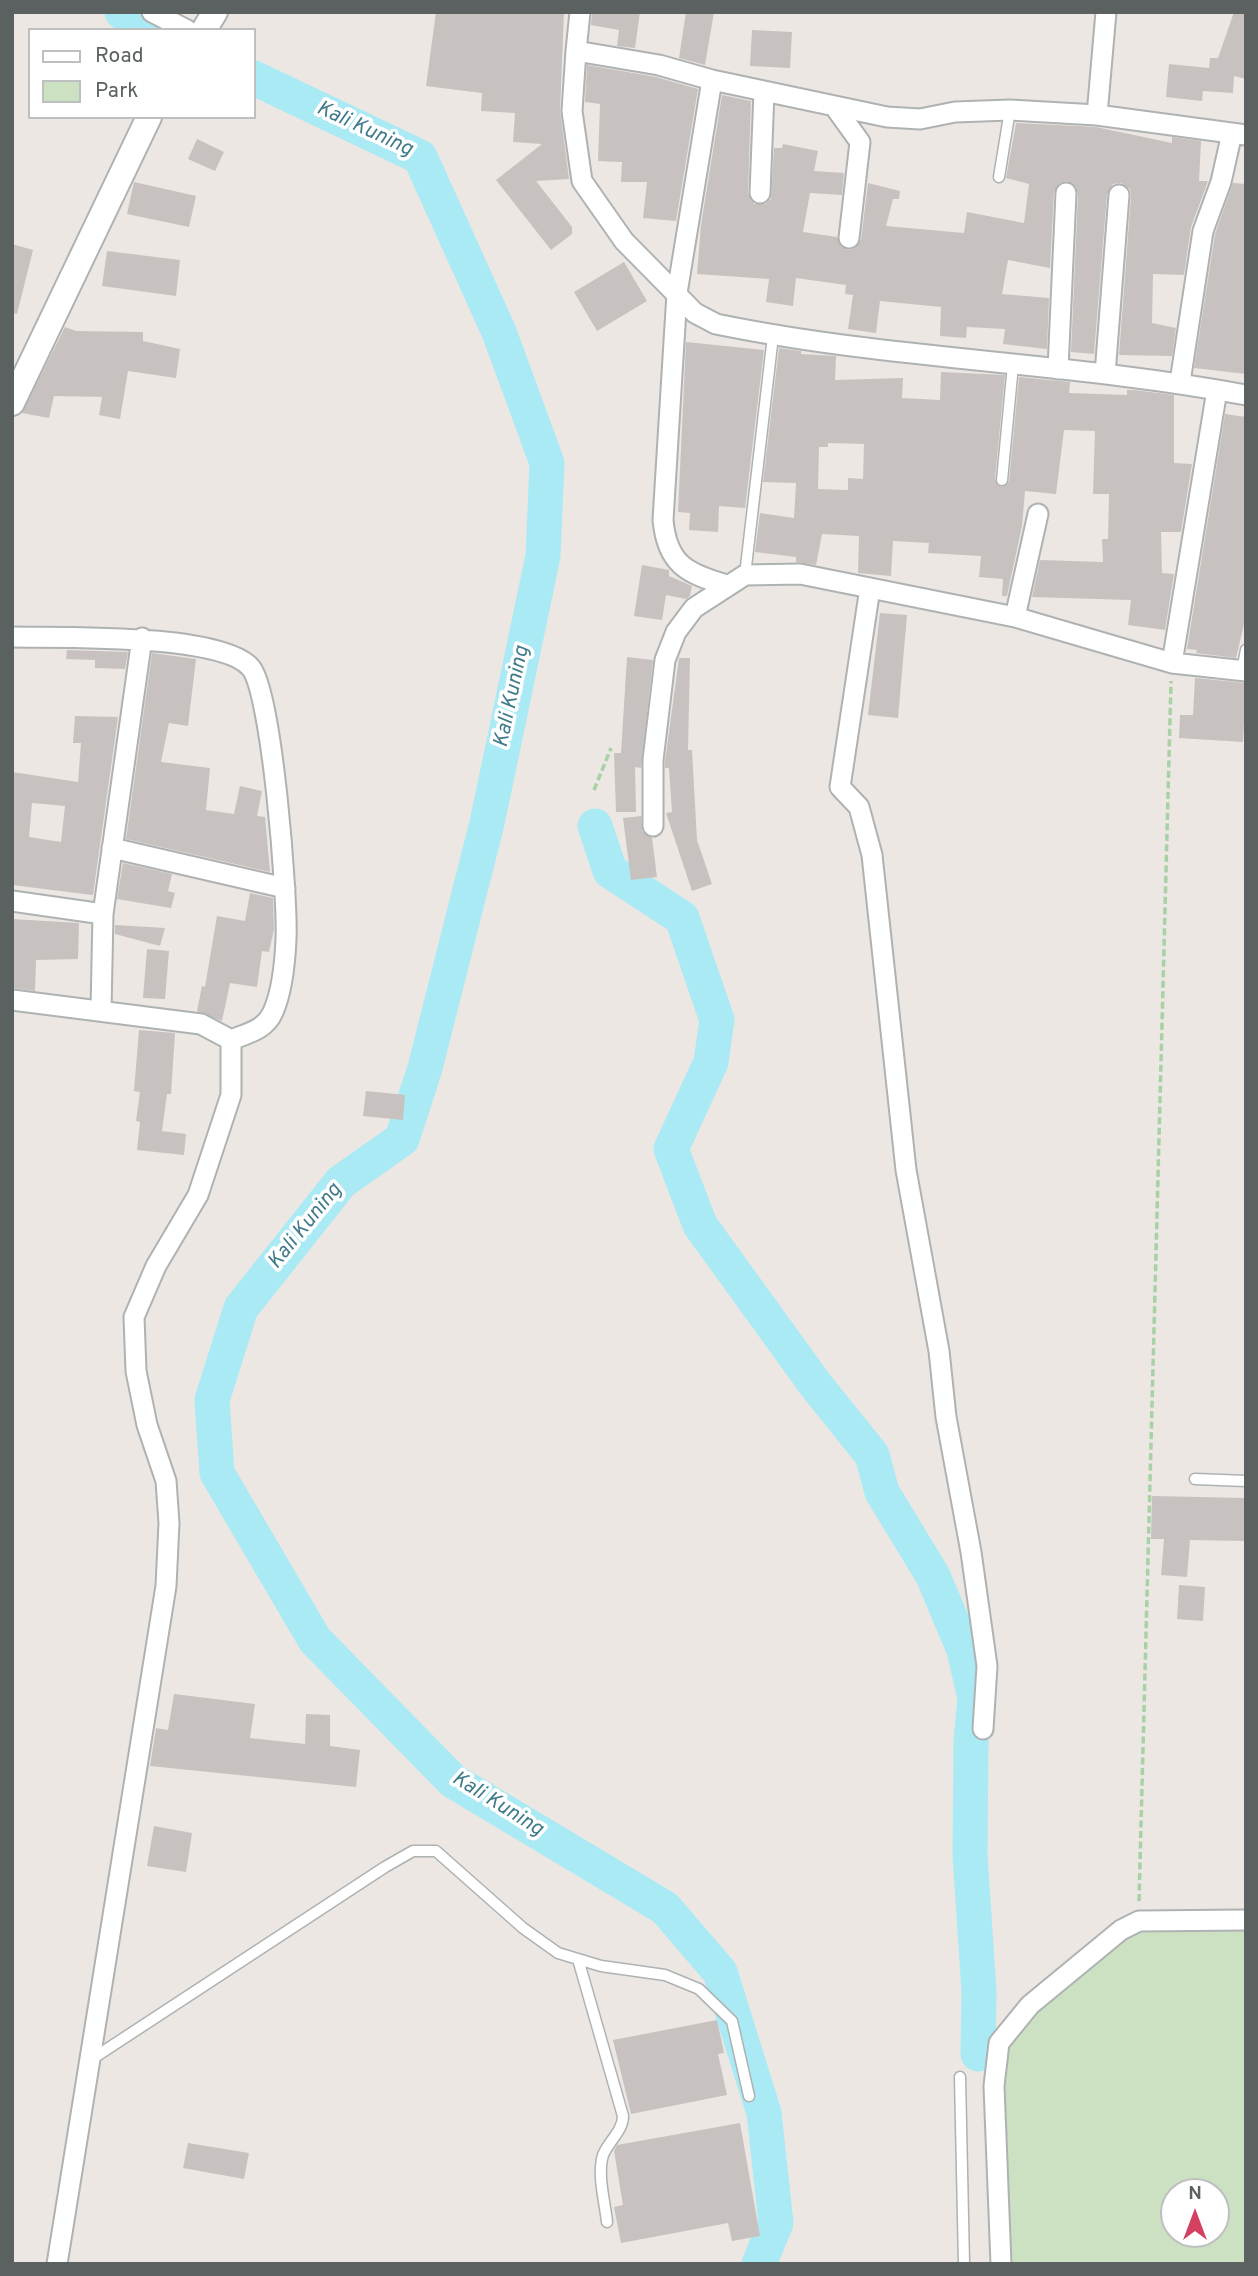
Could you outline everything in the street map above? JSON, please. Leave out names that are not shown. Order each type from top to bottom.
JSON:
[{"type":"street","points":[[152,12],[183,28]]},
{"type":"street","points":[[205,28],[215,12]]},
{"type":"street","points":[[580,12],[572,111],[582,181],[624,241],[695,313],[716,324],[773,336],[904,355],[1180,382],[1246,395]]},
{"type":"street","points":[[1097,115],[1106,12]]},
{"type":"street","points":[[576,51],[659,65],[764,92],[887,117],[920,119],[956,112],[1010,110],[1097,115],[1239,134],[1203,231],[1180,382]]},
{"type":"street","points":[[712,80],[677,293],[663,520],[665,542],[675,561],[705,579],[727,585]]},
{"type":"street","points":[[760,193],[764,92]]},
{"type":"street","points":[[834,106],[860,142],[849,239]]},
{"type":"street","points":[[12,403],[148,119]]},
{"type":"street","points":[[1058,369],[1066,193]]},
{"type":"street","points":[[1105,374],[1119,195]]},
{"type":"street","points":[[1172,663],[1217,390]]},
{"type":"street","points":[[1015,617],[1038,514]]},
{"type":"street","points":[[653,826],[653,760],[665,660],[676,632],[694,608],[745,575],[800,574],[1015,617],[1172,663],[1244,671]]},
{"type":"street","points":[[870,588],[840,788],[859,807],[872,855],[906,1170],[939,1351],[946,1417],[971,1552],[987,1666],[983,1729]]},
{"type":"street","points":[[12,638],[142,638],[235,657],[250,667],[261,688],[278,812],[285,888],[286,941],[274,1012],[265,1026],[231,1040]]},
{"type":"street","points":[[101,1010],[103,914],[142,638]]},
{"type":"street","points":[[111,848],[285,888]]},
{"type":"street","points":[[12,901],[103,914]]},
{"type":"street","points":[[12,1000],[201,1024],[231,1040]]},
{"type":"street","points":[[57,2264],[166,1586],[169,1523],[166,1481],[147,1425],[136,1371],[134,1317],[156,1266],[198,1195],[231,1095],[231,1040]]},
{"type":"street","points":[[1001,2264],[994,2086],[999,2043],[1030,2006],[1121,1930],[1139,1921],[1246,1920]]},
{"type":"lane","points":[[999,177],[1010,110]]},
{"type":"lane","points":[[745,575],[773,336]]},
{"type":"lane","points":[[1002,480],[1013,365]]},
{"type":"lane","points":[[1244,671],[1246,650]]},
{"type":"lane","points":[[1195,1479],[1246,1481]]},
{"type":"lane","points":[[91,2059],[413,1851],[436,1850],[523,1928],[558,1953],[601,1966],[665,1975],[699,1989],[732,2021],[749,2096]]},
{"type":"lane","points":[[578,1959],[623,2116],[621,2127],[604,2154],[601,2167],[607,2222]]},
{"type":"lane","points":[[960,2077],[964,2264]]},
{"type":"path","points":[[1139,1921],[1172,663]]},
{"type":"path","points":[[594,790],[611,748]]},
{"type":"green space","points":[[1139,1921],[1246,1922],[1246,2264],[1002,2264],[999,2043]]},
{"type":"building","points":[[436,12],[564,12],[560,110],[569,179],[536,181],[572,227],[572,234],[551,250],[496,180],[542,144],[513,142],[515,113],[481,111],[482,93],[426,86]]},
{"type":"building","points":[[592,12],[640,12],[635,48],[617,46],[619,30],[591,25]]},
{"type":"building","points":[[686,12],[714,12],[705,65],[679,58]]},
{"type":"building","points":[[1234,12],[1246,12],[1246,79],[1234,76],[1233,93],[1203,91],[1202,101],[1166,97],[1169,64],[1209,68],[1210,58],[1218,58]]},
{"type":"building","points":[[752,30],[792,32],[790,68],[750,66]]},
{"type":"building","points":[[587,65],[656,77],[698,89],[676,221],[643,218],[647,182],[621,182],[622,162],[598,161],[600,104],[585,102]]},
{"type":"building","points":[[722,95],[751,101],[748,193],[754,204],[765,204],[771,199],[774,148],[782,148],[783,144],[818,151],[814,171],[844,173],[842,195],[810,193],[803,232],[837,237],[841,247],[848,250],[854,249],[861,240],[868,183],[900,191],[899,199],[893,199],[886,226],[964,233],[967,212],[1024,223],[1029,184],[1006,178],[1016,123],[1096,127],[1172,143],[1172,137],[1201,141],[1199,181],[1208,181],[1191,227],[1184,275],[1153,274],[1152,323],[1176,328],[1172,356],[1119,355],[1131,196],[1130,189],[1121,183],[1113,184],[1107,194],[1094,354],[1071,352],[1078,194],[1076,187],[1067,181],[1060,183],[1054,192],[1050,268],[1008,260],[1002,294],[1049,298],[1047,349],[1003,344],[1005,329],[967,327],[966,338],[940,336],[941,307],[880,301],[876,333],[848,329],[853,295],[845,294],[846,285],[796,278],[793,306],[766,302],[769,279],[697,274],[701,225]]},
{"type":"building","points":[[197,139],[224,152],[215,171],[188,159]]},
{"type":"building","points":[[134,182],[196,196],[189,227],[127,214]]},
{"type":"building","points":[[1233,183],[1246,184],[1246,374],[1194,368],[1215,234]]},
{"type":"building","points":[[12,244],[33,250],[17,314],[12,313]]},
{"type":"building","points":[[107,251],[180,260],[176,296],[102,286]]},
{"type":"building","points":[[624,262],[647,301],[597,331],[574,292]]},
{"type":"building","points":[[65,327],[76,331],[143,332],[143,341],[180,349],[176,378],[128,371],[120,419],[99,415],[102,397],[54,396],[49,418],[22,413]]},
{"type":"building","points":[[686,342],[764,350],[745,508],[719,506],[718,532],[689,530],[690,513],[678,512]]},
{"type":"building","points":[[779,348],[801,351],[801,354],[836,356],[835,380],[903,378],[902,398],[940,400],[941,372],[1005,375],[995,479],[1001,487],[1009,481],[1019,377],[1070,382],[1069,393],[1127,395],[1127,390],[1134,390],[1174,395],[1174,463],[1192,464],[1181,532],[1161,532],[1162,573],[1174,574],[1165,630],[1128,625],[1131,600],[1032,597],[1040,560],[1103,562],[1102,539],[1108,539],[1109,494],[1093,494],[1095,431],[1064,430],[1056,494],[1025,491],[1022,526],[1007,596],[1002,596],[1003,579],[979,577],[981,556],[928,553],[929,543],[893,541],[891,576],[858,573],[859,536],[822,534],[816,565],[796,562],[796,557],[755,552],[760,513],[794,518],[796,483],[763,482]],"holes":[[[828,443],[864,444],[863,479],[848,478],[848,490],[818,489],[819,447],[828,447]]]},
{"type":"building","points":[[1225,414],[1246,417],[1246,616],[1236,658],[1196,653],[1197,650],[1187,649]]},
{"type":"building","points":[[642,565],[669,570],[669,576],[692,586],[690,596],[686,599],[666,595],[662,620],[634,616]]},
{"type":"building","points":[[880,613],[907,615],[898,718],[868,715]]},
{"type":"building","points":[[67,650],[128,652],[125,669],[95,668],[95,660],[66,659]]},
{"type":"building","points":[[152,653],[196,659],[188,726],[169,723],[161,762],[210,768],[206,810],[234,814],[240,786],[262,791],[257,816],[265,817],[270,872],[126,839]]},
{"type":"building","points":[[627,657],[653,660],[641,768],[635,767],[636,812],[616,812],[614,753],[621,753]]},
{"type":"building","points":[[679,658],[690,658],[688,750],[692,750],[697,840],[712,884],[692,891],[666,813],[672,812],[669,768],[665,768],[665,761]]},
{"type":"building","points":[[1195,678],[1246,683],[1243,742],[1179,738],[1180,715],[1193,715]]},
{"type":"building","points":[[75,716],[118,717],[93,895],[12,885],[12,772],[78,782],[81,743],[73,743]],"holes":[[[32,803],[65,806],[61,842],[29,837]]]},
{"type":"building","points":[[641,816],[642,831],[652,838],[657,877],[631,880],[623,818]]},
{"type":"building","points":[[123,863],[172,874],[168,891],[175,893],[171,908],[117,899]]},
{"type":"building","points":[[250,893],[273,898],[274,929],[269,952],[262,951],[257,987],[230,983],[222,1021],[197,1011],[202,986],[205,987],[217,916],[245,921]]},
{"type":"building","points":[[12,919],[79,923],[78,959],[36,960],[35,991],[12,988]]},
{"type":"building","points":[[115,925],[165,928],[160,946],[115,934]]},
{"type":"building","points":[[147,949],[169,951],[165,999],[143,998]]},
{"type":"building","points":[[139,1030],[175,1033],[171,1094],[167,1094],[162,1131],[186,1134],[184,1155],[137,1150],[140,1122],[136,1121],[140,1092],[134,1091]]},
{"type":"building","points":[[366,1091],[405,1095],[403,1120],[363,1116]]},
{"type":"building","points":[[1152,1496],[1246,1498],[1246,1541],[1190,1540],[1187,1577],[1161,1575],[1164,1539],[1151,1539]]},
{"type":"building","points":[[1179,1585],[1205,1587],[1203,1621],[1177,1619]]},
{"type":"building","points":[[174,1694],[255,1704],[250,1738],[305,1744],[306,1714],[330,1715],[330,1746],[360,1750],[356,1787],[150,1766],[156,1728],[168,1730]]},
{"type":"building","points":[[154,1826],[192,1833],[186,1872],[147,1866]]},
{"type":"building","points":[[717,2020],[724,2053],[718,2054],[727,2095],[631,2114],[613,2040]]},
{"type":"building","points":[[740,2123],[760,2236],[732,2241],[728,2223],[621,2243],[614,2207],[623,2205],[614,2151],[617,2145]]},
{"type":"building","points":[[188,2143],[249,2153],[244,2179],[183,2168]]},
{"type":"waterway","name":"Kali Kuning","points":[[122,12],[153,28]]},
{"type":"waterway","name":"Kali Kuning","points":[[256,79],[420,157],[499,332],[547,463],[543,556],[487,823],[425,1068],[402,1139],[341,1182],[241,1308],[212,1400],[217,1473],[315,1640],[453,1781],[665,1908],[720,1972],[764,2113],[776,2223],[759,2264]]},
{"type":"waterway","points":[[595,826],[610,871],[682,918],[717,1020],[711,1062],[671,1149],[700,1225],[815,1384],[872,1455],[882,1492],[933,1576],[964,1650],[975,1698],[971,1741],[970,1855],[979,1991],[978,2054]]}]
